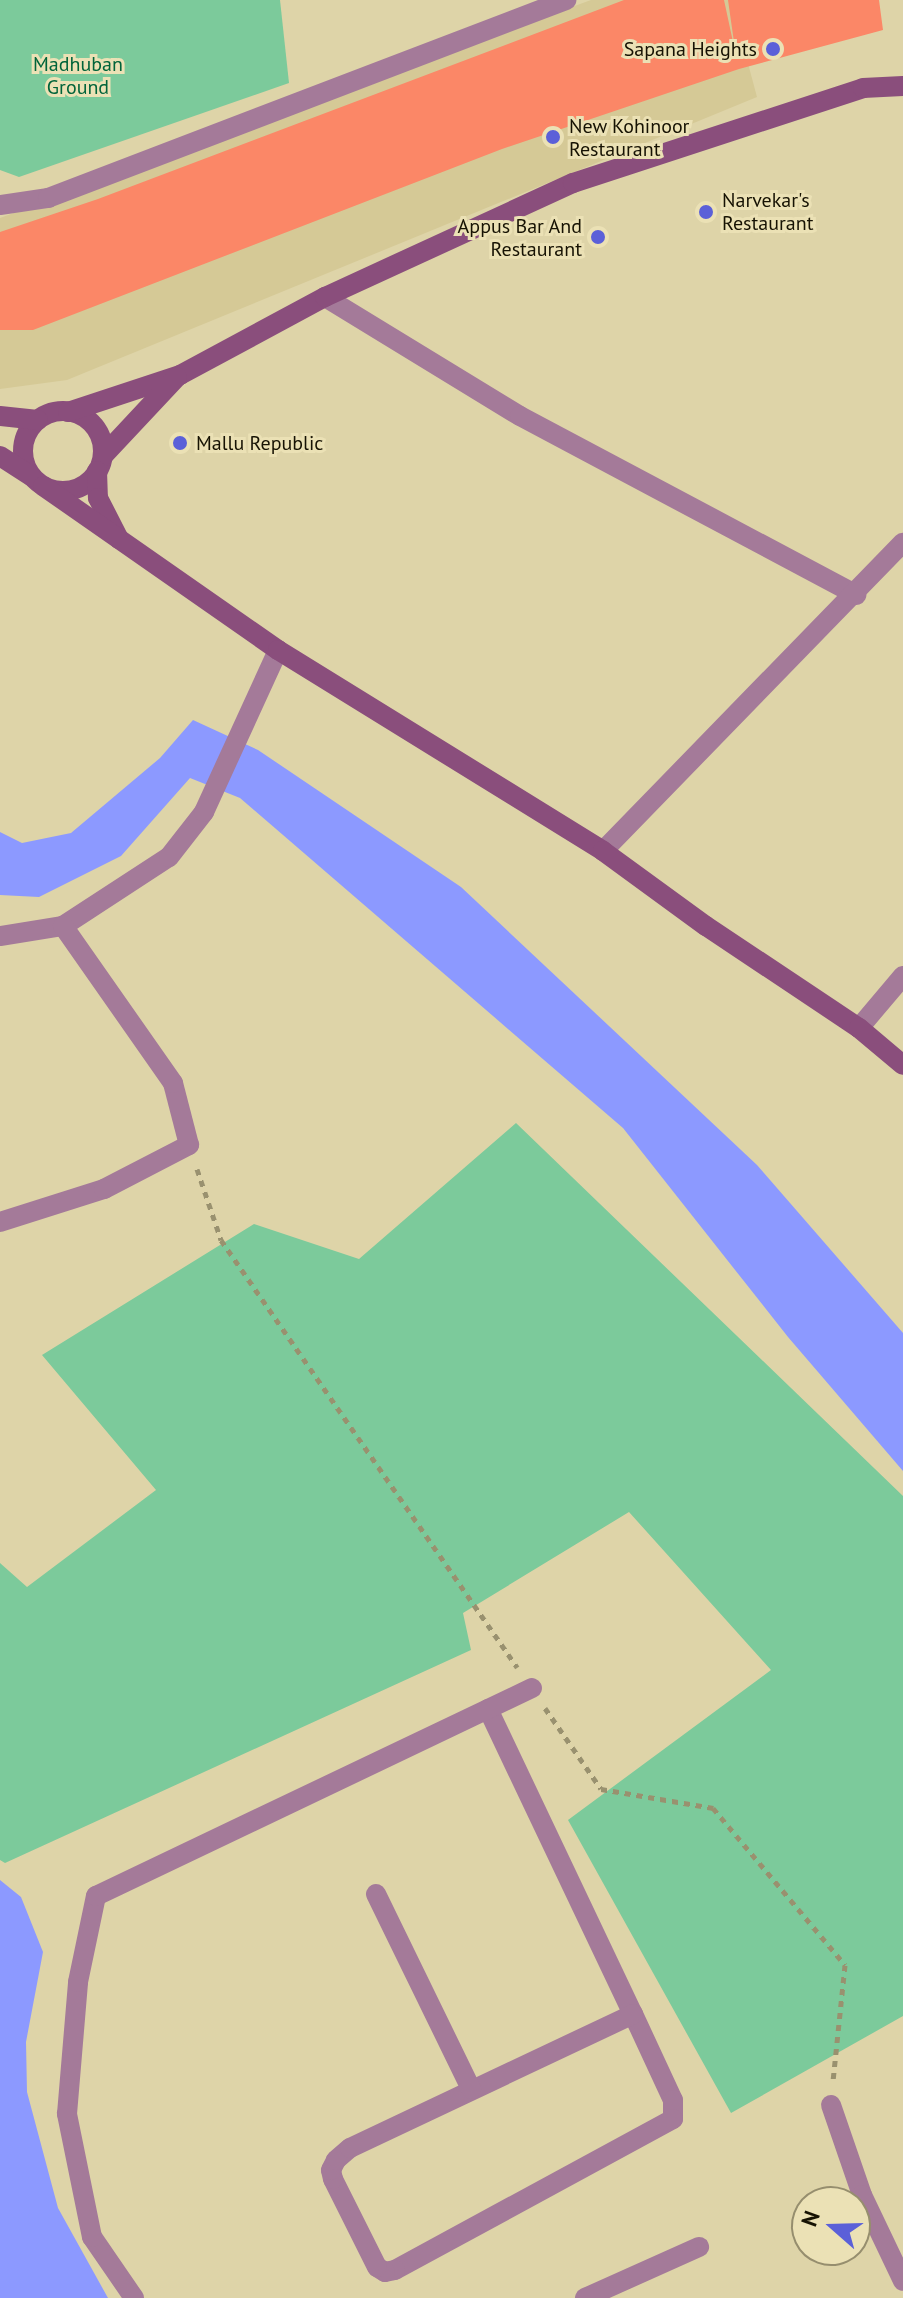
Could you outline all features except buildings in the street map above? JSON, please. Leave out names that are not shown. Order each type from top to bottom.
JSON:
[{"type":"main road","points":[[68,412],[180,375],[325,297],[573,183],[863,88],[903,86]]},
{"type":"main road","points":[[120,542],[98,498],[100,463],[94,426],[83,416],[52,412],[38,420],[28,431],[23,446],[24,462],[37,481],[58,491],[73,490],[87,483],[100,463],[180,375]]},
{"type":"main road","points":[[0,416],[38,420]]},
{"type":"main road","points":[[0,456],[278,650],[603,851],[706,926],[859,1028],[903,1065]]},
{"type":"street","points":[[0,205],[48,198],[566,0]]},
{"type":"street","points":[[325,297],[520,416],[856,595]]},
{"type":"street","points":[[603,851],[856,595],[903,543]]},
{"type":"street","points":[[0,936],[63,926],[169,857],[204,812],[278,650]]},
{"type":"street","points":[[0,1222],[104,1189],[189,1145],[173,1083],[63,926]]},
{"type":"street","points":[[859,1028],[903,976]]},
{"type":"street","points":[[134,2298],[92,2237],[67,2114],[78,1982],[96,1896],[532,1688]]},
{"type":"street","points":[[488,1709],[633,2014],[673,2100],[673,2119],[395,2270],[385,2272],[377,2267],[331,2170],[350,2148],[633,2014]]},
{"type":"street","points":[[376,1894],[471,2089]]},
{"type":"street","points":[[831,2105],[862,2195],[903,2281]]},
{"type":"street","points":[[585,2298],[699,2247]]},
{"type":"path","points":[[189,1145],[221,1240],[601,1789],[713,1808],[845,1965],[831,2105]]},
{"type":"shaded area","points":[[591,0],[731,0],[757,97],[67,380],[0,389],[0,218]]},
{"type":"green space","name":"Madhuban Ground","points":[[0,0],[280,0],[289,83],[19,177],[0,170]]},
{"type":"green space","points":[[516,1123],[903,1496],[903,2016],[731,2113],[568,1820],[771,1670],[629,1512],[463,1613],[471,1650],[5,1863],[0,1860],[0,1563],[27,1587],[156,1490],[42,1355],[254,1224],[359,1259]]},
{"type":"water","points":[[193,720],[258,750],[461,887],[757,1165],[903,1333],[903,1471],[788,1337],[623,1128],[240,798],[190,778],[121,856],[39,897],[0,895],[0,832],[22,843],[71,833],[160,758]]},
{"type":"water","points":[[0,1880],[21,1897],[43,1952],[26,2042],[27,2092],[58,2208],[108,2298],[0,2298]]},
{"type":"place","name":"Sapana Heights","points":[[773,49]]},
{"type":"place","name":"New Kohinoor Restaurant","points":[[553,137]]},
{"type":"place","name":"Narvekar's Restaurant","points":[[706,212]]},
{"type":"place","name":"Appus Bar And Restaurant","points":[[598,237]]},
{"type":"place","name":"Mallu Republic","points":[[180,443]]}]
